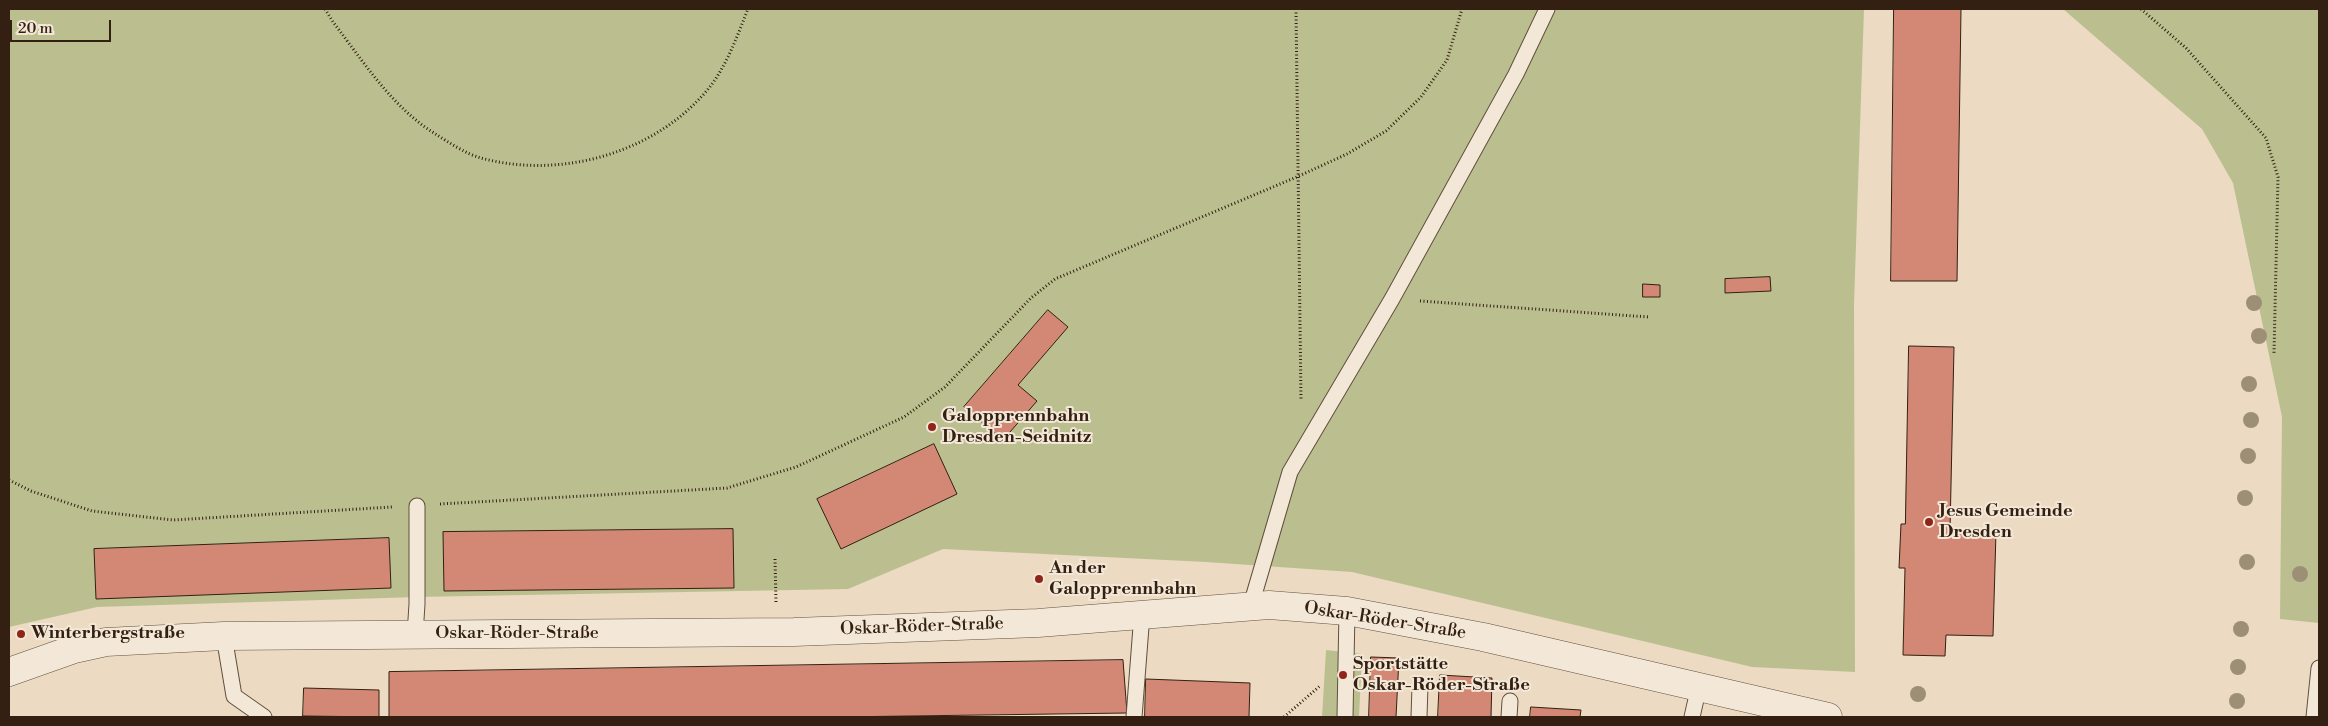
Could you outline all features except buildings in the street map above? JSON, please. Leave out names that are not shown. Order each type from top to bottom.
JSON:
[{"type":"street","name":"Oskar-Röder-Straße","points":[[9,672],[74,649],[106,642],[224,636],[794,632],[1038,623],[1251,604],[1347,611],[1483,637],[1828,717]]},
{"type":"lane","points":[[1251,604],[1290,472],[1392,299],[1516,74],[1547,9]]},
{"type":"lane","points":[[415,635],[417,506]]},
{"type":"lane","points":[[1346,717],[1347,611]]},
{"type":"lane","points":[[1134,717],[1142,614]]},
{"type":"lane","points":[[224,636],[234,696],[264,717]]},
{"type":"lane","points":[[2314,717],[2319,668]]},
{"type":"lane","points":[[1419,717],[1420,686]]},
{"type":"lane","points":[[1692,717],[1699,686]]},
{"type":"lane","points":[[1509,717],[1510,701]]},
{"type":"path","points":[[325,9],[393,99],[433,133],[480,158],[529,165],[579,163],[627,148],[673,123],[704,94],[731,52],[748,9]]},
{"type":"path","points":[[1296,9],[1301,402]]},
{"type":"path","points":[[9,480],[31,491],[92,512],[173,520],[728,488],[796,467],[904,417],[945,387],[1031,298],[1055,279],[1299,176],[1347,154],[1386,131],[1420,97],[1447,60],[1462,9]]},
{"type":"path","points":[[2141,9],[2186,48],[2266,138],[2278,177],[2274,353]]},
{"type":"path","points":[[1392,299],[1649,317]]},
{"type":"path","points":[[775,559],[776,590]]},
{"type":"path","points":[[1284,717],[1347,662]]},
{"type":"green space","name":"Galopprennbahn Dresden-Seidnitz","points":[[9,9],[1864,9],[1854,304],[1855,672],[1752,667],[1352,572],[1206,562],[943,549],[848,589],[417,597],[97,607],[9,627]]},
{"type":"green space","points":[[2063,9],[2319,9],[2319,623],[2280,619],[2282,417],[2233,183],[2202,129]]},
{"type":"green space","name":"Sportstätte Oskar-Röder-Straße","points":[[1326,650],[1362,654],[1359,717],[1322,717]]},
{"type":"place","name":"Galopprennbahn Dresden-Seidnitz","points":[[932,427]]},
{"type":"place","name":"Jesus Gemeinde Dresden","points":[[1929,522]]},
{"type":"place","name":"An der Galopprennbahn","points":[[1039,579]]},
{"type":"place","name":"Winterbergstraße","points":[[21,634]]},
{"type":"place","name":"Sportstätte Oskar-Röder-Straße","points":[[1343,675]]}]
